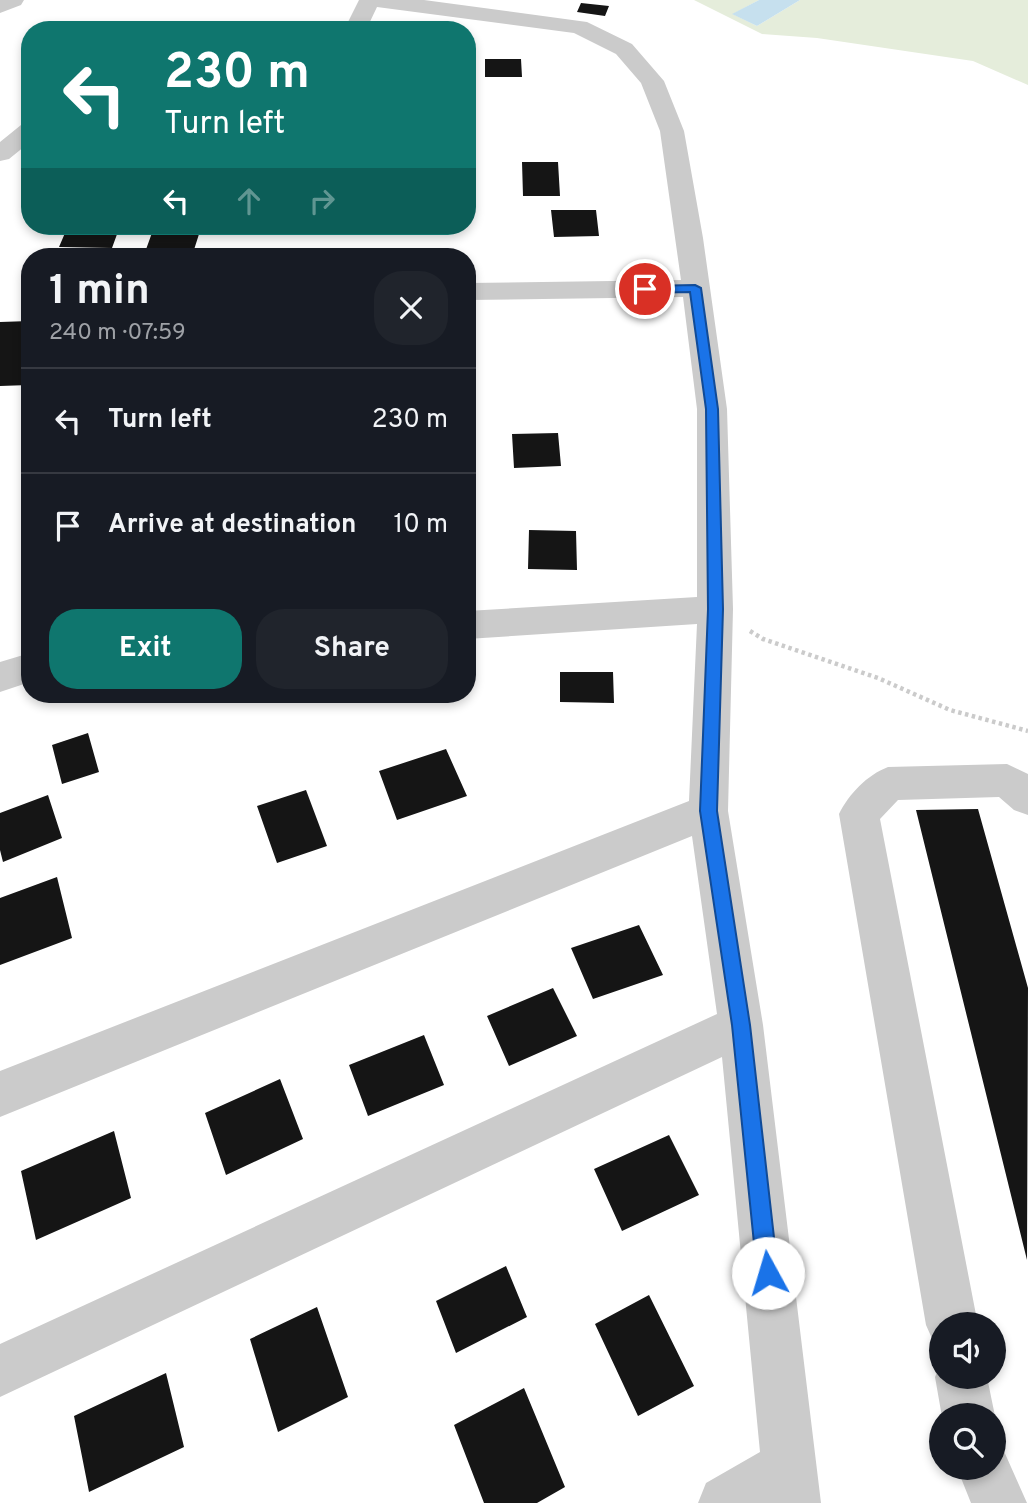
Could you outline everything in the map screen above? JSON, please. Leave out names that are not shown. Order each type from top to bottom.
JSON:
[{"type":"street","points":[[360,21],[373,0],[579,27],[624,49],[652,81],[672,131],[712,409],[715,609],[709,811],[741,1025],[791,1485],[726,1503]]},
{"type":"street","points":[[476,32],[547,22]]},
{"type":"street","points":[[0,155],[21,138]]},
{"type":"street","points":[[0,155],[21,155]]},
{"type":"street","points":[[476,292],[695,288]]},
{"type":"street","points":[[476,624],[715,609]]},
{"type":"street","points":[[0,677],[21,670]]},
{"type":"street","points":[[950,1312],[859,814],[888,784],[1007,780],[1028,798]]},
{"type":"street","points":[[0,1094],[709,811]]},
{"type":"street","points":[[0,1371],[741,1025]]},
{"type":"street","points":[[989,1480],[999,1503]]},
{"type":"path","points":[[715,609],[764,639],[878,678],[950,710],[1028,731]]},
{"type":"green space","points":[[694,0],[759,0],[733,14],[757,26],[800,0],[1028,0],[1028,85],[973,61],[817,38],[762,34]]},
{"type":"water","points":[[759,0],[800,0],[757,26],[732,14]]},
{"type":"building","points":[[581,3],[609,6],[605,16],[577,12]]},
{"type":"building","points":[[485,59],[521,59],[522,77],[485,77]]},
{"type":"building","points":[[522,162],[558,162],[560,196],[523,196]]},
{"type":"building","points":[[551,210],[596,210],[599,236],[554,237]]},
{"type":"building","points":[[64,235],[117,235],[112,248],[59,247]]},
{"type":"building","points":[[151,235],[199,235],[195,248],[147,248]]},
{"type":"building","points":[[21,321],[21,385],[0,386],[0,322]]},
{"type":"building","points":[[558,433],[561,466],[514,468],[512,434]]},
{"type":"building","points":[[529,530],[576,531],[577,570],[528,569]]},
{"type":"building","points":[[560,672],[613,672],[614,703],[560,702]]},
{"type":"building","points":[[88,733],[99,772],[62,784],[52,745]]},
{"type":"building","points":[[446,749],[467,796],[397,820],[379,771]]},
{"type":"building","points":[[306,790],[327,846],[277,863],[257,806]]},
{"type":"building","points":[[48,795],[62,838],[3,862],[0,850],[0,813]]},
{"type":"building","points":[[978,809],[1028,988],[1027,1260],[916,810]]},
{"type":"building","points":[[57,877],[72,938],[0,965],[0,898]]},
{"type":"building","points":[[639,925],[663,975],[593,999],[571,948]]},
{"type":"building","points":[[553,988],[577,1036],[509,1066],[487,1016]]},
{"type":"building","points":[[424,1035],[444,1085],[368,1116],[349,1065]]},
{"type":"building","points":[[280,1079],[303,1139],[226,1175],[205,1113]]},
{"type":"building","points":[[114,1131],[131,1198],[36,1240],[21,1171]]},
{"type":"building","points":[[669,1135],[699,1195],[622,1231],[594,1169]]},
{"type":"building","points":[[506,1266],[527,1317],[456,1353],[436,1301]]},
{"type":"building","points":[[649,1295],[694,1386],[638,1416],[595,1324]]},
{"type":"building","points":[[317,1307],[348,1397],[278,1432],[250,1339]]},
{"type":"building","points":[[166,1373],[184,1447],[89,1492],[74,1416]]},
{"type":"building","points":[[524,1388],[565,1487],[537,1503],[484,1503],[454,1425]]},
{"type":"route","points":[[645,289],[695,288],[712,409],[715,609],[709,811],[741,1025],[768,1273]]}]
